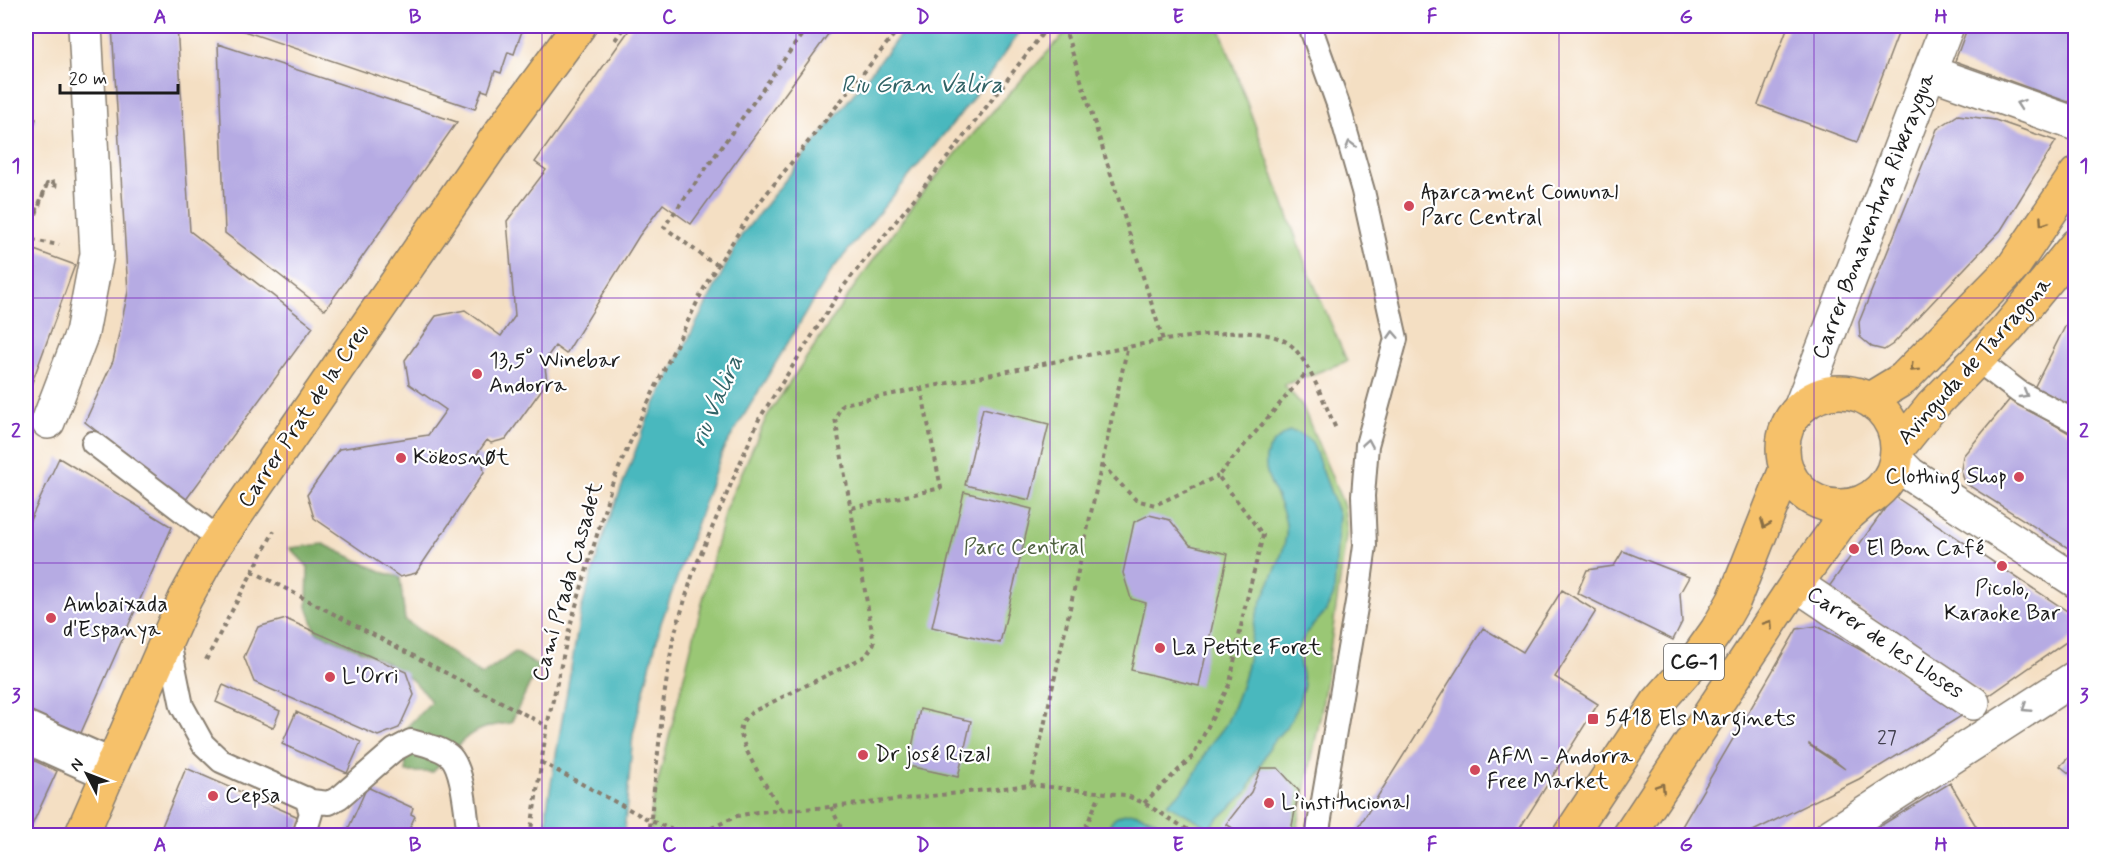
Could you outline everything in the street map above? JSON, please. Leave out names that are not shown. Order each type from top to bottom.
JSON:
[{"type":"main road","name":"Carrer Prat de la Creu","points":[[81,836],[185,599],[219,540],[495,140],[579,26]]},
{"type":"main road","name":"Avinguda de Tarragona","points":[[1870,399],[1903,379],[2013,267],[2076,174]]},
{"type":"main road","name":"Avinguda de Tarragona","points":[[1897,454],[2029,303],[2076,245]]},
{"type":"main road","points":[[1801,406],[1816,396],[1835,392],[1853,393],[1870,399],[1890,420],[1897,454]]},
{"type":"main road","name":"CG-1","points":[[1569,836],[1657,704],[1698,658],[1734,600],[1786,469],[1783,440],[1793,415],[1801,406]]},
{"type":"main road","name":"CG-1","points":[[1629,836],[1796,584],[1843,519],[1884,486],[1897,454]]},
{"type":"main road","points":[[1786,469],[1795,485],[1808,497],[1825,505],[1843,506],[1862,503]]},
{"type":"street","points":[[48,422],[82,333],[97,254],[85,26]]},
{"type":"street","name":"Carrer Bonaventura Riberaygua","points":[[1801,406],[1947,26]]},
{"type":"street","points":[[1929,72],[2076,124]]},
{"type":"street","points":[[1897,454],[1910,474],[2076,581]]},
{"type":"street","name":"Carrer de les Lloses","points":[[1796,584],[1973,703]]},
{"type":"street","points":[[1830,836],[2076,677]]},
{"type":"lane","points":[[1310,26],[1338,104],[1363,191],[1396,339],[1367,445],[1363,496],[1365,545],[1317,836]]},
{"type":"lane","points":[[1977,360],[2019,392],[2076,422]]},
{"type":"lane","points":[[93,442],[219,540]]},
{"type":"lane","points":[[168,637],[182,706],[211,759],[213,770],[209,778]]},
{"type":"lane","points":[[134,715],[151,701],[171,698],[182,706]]},
{"type":"lane","points":[[26,722],[110,770]]},
{"type":"lane","points":[[306,830],[317,813],[394,750],[411,741],[429,746],[451,757],[459,773],[470,836]]},
{"type":"lane","points":[[26,742],[110,770]]},
{"type":"lane","points":[[203,744],[221,761],[306,798],[330,804]]},
{"type":"lane","points":[[230,764],[237,773],[240,783],[236,790]]},
{"type":"lane","points":[[258,777],[266,790],[268,799],[266,802]]},
{"type":"lane","points":[[306,798],[311,813],[306,830]]},
{"type":"path","points":[[718,264],[711,262],[664,227],[808,26]]},
{"type":"path","name":"Camí Prada Casadet","points":[[530,836],[540,761],[570,626],[612,484],[647,405],[707,282],[751,213],[901,26]]},
{"type":"path","points":[[649,836],[649,820],[673,639],[694,570],[759,418],[843,286],[955,148],[1048,26]]},
{"type":"path","points":[[1064,26],[1163,340]]},
{"type":"path","points":[[47,184],[92,176]]},
{"type":"path","points":[[47,184],[60,186],[60,198]]},
{"type":"path","points":[[47,184],[27,239],[62,245],[62,233]]},
{"type":"path","points":[[26,237],[47,184]]},
{"type":"path","points":[[781,810],[744,745],[741,727],[752,712],[866,656],[871,650],[874,633],[835,418],[837,410],[843,404],[1128,345],[1254,332],[1276,336],[1294,348],[1342,440]]},
{"type":"path","points":[[1031,785],[1128,345]]},
{"type":"path","points":[[1102,465],[1136,500],[1155,505],[1218,476],[1307,372]]},
{"type":"path","points":[[852,508],[941,488],[921,388]]},
{"type":"path","points":[[1144,803],[1193,756],[1230,683],[1244,611],[1263,535],[1218,476]]},
{"type":"path","points":[[252,571],[547,726]]},
{"type":"path","points":[[540,761],[649,820],[684,835],[701,834],[736,816],[1031,785],[1125,795],[1144,803],[1198,836]]},
{"type":"path","points":[[1082,836],[1100,794]]},
{"type":"path","points":[[831,807],[845,836]]},
{"type":"green space","name":"Parc Central","points":[[1072,26],[1219,26],[1307,268],[1347,361],[1284,385],[1302,405],[1344,506],[1347,530],[1321,713],[1296,835],[650,836],[652,806],[725,510],[767,416],[854,287],[919,197],[992,112]]},
{"type":"green space","points":[[323,544],[385,573],[400,577],[405,620],[482,675],[515,652],[538,666],[511,723],[484,728],[466,737],[433,772],[406,772],[403,731],[431,702],[409,677],[395,667],[316,632],[307,607],[308,567],[290,548]]},
{"type":"water","name":"Riu Gran Valira","points":[[907,26],[1024,26],[968,105],[832,270],[723,450],[661,623],[633,734],[624,835],[546,835],[547,807],[581,610],[606,528],[648,418],[741,236]]},
{"type":"water","points":[[1290,431],[1299,433],[1312,442],[1339,515],[1334,594],[1326,611],[1307,632],[1297,650],[1304,685],[1297,709],[1288,725],[1271,744],[1247,792],[1209,827],[1167,804],[1187,786],[1209,746],[1226,724],[1242,685],[1255,620],[1281,557],[1286,535],[1281,507],[1269,480],[1266,467],[1267,454],[1274,442]]},
{"type":"water","points":[[1134,813],[1152,819],[1180,835],[1105,835],[1115,818]]},
{"type":"building","points":[[112,26],[177,26],[190,231],[313,327],[185,501],[85,422],[113,361],[128,292]]},
{"type":"building","points":[[229,26],[505,26],[522,31],[514,54],[508,52],[501,73],[495,71],[488,92],[482,90],[475,109]]},
{"type":"building","points":[[632,26],[834,26],[691,224],[663,204],[639,236],[566,354],[555,346],[542,364],[545,367],[547,382],[506,439],[491,443],[487,440],[477,454],[482,457],[484,472],[416,573],[400,577],[314,518],[307,495],[339,449],[428,435],[446,410],[409,384],[405,360],[436,316],[465,310],[501,336],[515,316],[507,221],[546,170],[535,162]]},
{"type":"building","points":[[1788,26],[1901,26],[1857,142],[1758,105]]},
{"type":"building","points":[[1968,26],[2076,26],[2076,88],[2068,102],[1955,61]]},
{"type":"building","points":[[26,31],[30,33],[26,47]]},
{"type":"building","points":[[218,44],[457,122],[325,310],[225,233]]},
{"type":"building","points":[[26,115],[36,119],[26,147]]},
{"type":"building","points":[[1958,115],[1995,120],[2056,141],[2001,230],[1893,344],[1884,350],[1872,347],[1860,337],[1859,322],[1937,129]]},
{"type":"building","points":[[26,247],[75,265],[26,399]]},
{"type":"building","points":[[2076,305],[2076,408],[2034,388]]},
{"type":"building","name":"Clothing Shop","points":[[2010,399],[2076,437],[2076,553],[1965,483],[1961,470],[1963,456]]},
{"type":"building","points":[[983,408],[1049,424],[1030,500],[965,485]]},
{"type":"building","points":[[59,458],[172,527],[80,735],[26,710],[26,529]]},
{"type":"building","points":[[964,492],[1032,509],[1000,643],[932,627]]},
{"type":"building","points":[[1894,496],[2076,617],[2076,635],[1987,697],[1828,588]]},
{"type":"building","points":[[1149,515],[1170,520],[1190,545],[1228,554],[1199,686],[1131,670],[1146,603],[1131,599],[1123,573],[1134,522]]},
{"type":"building","points":[[1623,551],[1689,577],[1680,593],[1682,622],[1673,640],[1577,593],[1587,570],[1614,566]]},
{"type":"building","name":"AFM - Andorra Free Market","points":[[1562,590],[1596,611],[1555,677],[1598,704],[1515,836],[1353,836],[1483,628],[1523,652]]},
{"type":"building","name":"L'Orri","points":[[286,619],[406,672],[414,695],[399,728],[378,736],[254,682],[244,657],[258,627]]},
{"type":"building","points":[[1817,626],[1892,667],[1963,715],[1859,779],[1743,836],[1692,836],[1681,828],[1797,629]],"holes":[[[1809,744],[1834,760],[1845,769]]]},
{"type":"building","points":[[223,685],[280,711],[273,728],[216,702]]},
{"type":"building","points":[[920,709],[971,721],[958,777],[908,766]]},
{"type":"building","points":[[296,712],[361,742],[347,773],[282,744]]},
{"type":"building","points":[[2076,750],[2076,779],[2060,766]]},
{"type":"building","points":[[26,757],[57,771],[27,836],[26,836]]},
{"type":"building","name":"Cepsa","points":[[186,768],[303,819],[296,836],[158,836]]},
{"type":"building","name":"L’institucional","points":[[1261,768],[1278,768],[1299,791],[1290,836],[1245,836],[1226,824],[1251,792]]},
{"type":"building","points":[[1950,783],[1982,836],[1864,836]]},
{"type":"building","points":[[367,787],[413,808],[411,814],[415,816],[406,836],[345,836]]},
{"type":"place","name":"Aparcament Comunal Parc Central","points":[[1409,206]]},
{"type":"place","name":"13,5° Winebar Andorra","points":[[477,374]]},
{"type":"place","name":"Kökosnøt","points":[[401,458]]},
{"type":"place","name":"Clothing Shop","points":[[2019,477]]},
{"type":"place","name":"El Bon Café","points":[[1854,549]]},
{"type":"place","name":"Picolo, Karaoke Bar","points":[[2002,566]]},
{"type":"place","name":"Ambaixada d'Espanya","points":[[51,618]]},
{"type":"place","name":"La Petite Foret","points":[[1160,648]]},
{"type":"place","name":"L'Orri","points":[[330,677]]},
{"type":"place","name":"5418 Els Marginets","points":[[1593,719]]},
{"type":"place","name":"Dr josé Rizal","points":[[863,755]]},
{"type":"place","name":"AFM - Andorra Free Market","points":[[1475,770]]},
{"type":"place","name":"Cepsa","points":[[213,796]]},
{"type":"place","name":"L’institucional","points":[[1269,803]]},
{"type":"water label","name":"riu Valira","points":[[717,401]]}]
